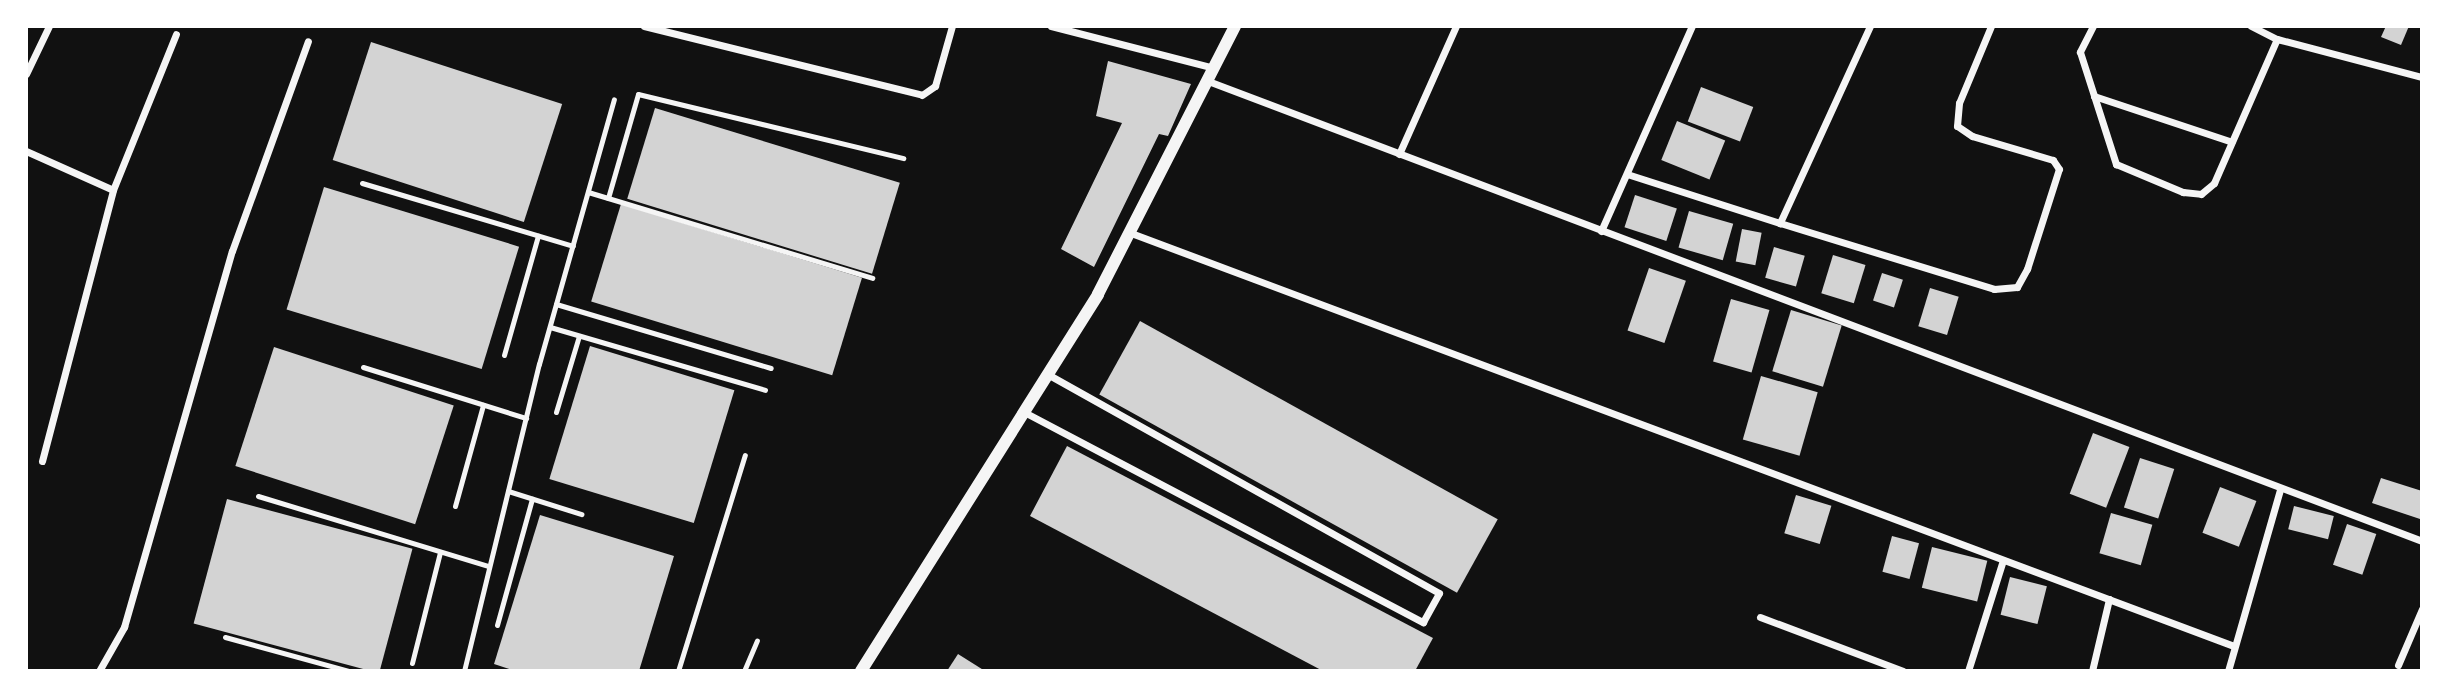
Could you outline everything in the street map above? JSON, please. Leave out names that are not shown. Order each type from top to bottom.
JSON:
[{"type":"street","points":[[26,74],[49,26]]},
{"type":"street","points":[[644,26],[922,94],[935,86],[952,26]]},
{"type":"street","points":[[1051,26],[1215,68]]},
{"type":"street","points":[[861,671],[1049,375],[1131,233],[1234,26]]},
{"type":"street","points":[[1399,154],[1456,26]]},
{"type":"street","points":[[1601,231],[1692,26]]},
{"type":"street","points":[[1780,223],[1870,26]]},
{"type":"street","points":[[1627,174],[1994,289],[2017,287],[2027,269],[2059,169],[2053,160],[1972,136],[1957,126],[1959,103],[1991,26]]},
{"type":"street","points":[[2093,26],[2080,52],[2116,164],[2183,192],[2201,194],[2214,183],[2277,39]]},
{"type":"street","points":[[2251,26],[2277,39],[2422,78]]},
{"type":"street","points":[[42,461],[113,190],[176,34]]},
{"type":"street","points":[[99,671],[124,626],[232,251],[308,41]]},
{"type":"street","points":[[1208,81],[2280,490],[2422,541]]},
{"type":"street","points":[[2094,96],[2232,142]]},
{"type":"street","points":[[26,151],[113,190]]},
{"type":"street","points":[[1131,233],[2234,646]]},
{"type":"street","points":[[1026,413],[1423,622],[1439,593],[1049,375]]},
{"type":"street","points":[[2228,671],[2280,490]]},
{"type":"street","points":[[1968,671],[2003,560]]},
{"type":"street","points":[[2092,671],[2109,599]]},
{"type":"street","points":[[2398,664],[2422,609]]},
{"type":"street","points":[[1760,617],[1903,671]]},
{"type":"lane","points":[[608,198],[638,94],[903,158]]},
{"type":"lane","points":[[464,671],[526,418],[614,99]]},
{"type":"lane","points":[[362,183],[573,246]]},
{"type":"lane","points":[[588,192],[872,278]]},
{"type":"lane","points":[[504,355],[538,236]]},
{"type":"lane","points":[[556,304],[771,368]]},
{"type":"lane","points":[[550,327],[765,390]]},
{"type":"lane","points":[[556,412],[579,336]]},
{"type":"lane","points":[[363,368],[526,418]]},
{"type":"lane","points":[[455,506],[483,405]]},
{"type":"lane","points":[[678,671],[745,455]]},
{"type":"lane","points":[[508,491],[581,513]]},
{"type":"lane","points":[[258,496],[489,566]]},
{"type":"lane","points":[[497,625],[531,499]]},
{"type":"lane","points":[[412,663],[440,552]]},
{"type":"lane","points":[[225,637],[349,671]]},
{"type":"lane","points":[[744,671],[757,641]]},
{"type":"building","points":[[2386,26],[2409,26],[2401,45],[2381,37]]},
{"type":"building","points":[[371,42],[562,104],[524,222],[333,160]]},
{"type":"building","points":[[1108,61],[1191,84],[1168,136],[1159,134],[1094,267],[1061,249],[1122,123],[1096,116]]},
{"type":"building","points":[[1701,87],[1753,107],[1740,142],[1688,122]]},
{"type":"building","points":[[655,108],[900,183],[872,274],[627,199]]},
{"type":"building","points":[[1677,121],[1725,140],[1709,179],[1661,160]]},
{"type":"building","points":[[324,187],[519,247],[482,369],[287,309]]},
{"type":"building","points":[[1635,195],[1677,209],[1666,241],[1624,227]]},
{"type":"building","points":[[621,204],[862,278],[832,375],[591,302]]},
{"type":"building","points":[[1689,211],[1733,224],[1723,260],[1679,248]]},
{"type":"building","points":[[1742,229],[1762,233],[1755,265],[1736,261]]},
{"type":"building","points":[[1774,247],[1805,256],[1796,287],[1765,278]]},
{"type":"building","points":[[1833,255],[1866,265],[1854,303],[1821,293]]},
{"type":"building","points":[[1649,268],[1686,281],[1664,343],[1628,330]]},
{"type":"building","points":[[1882,273],[1903,280],[1894,307],[1873,301]]},
{"type":"building","points":[[1930,288],[1959,297],[1947,335],[1918,326]]},
{"type":"building","points":[[1731,299],[1769,310],[1752,373],[1713,361]]},
{"type":"building","points":[[1791,310],[1842,325],[1823,387],[1772,371]]},
{"type":"building","points":[[1140,321],[1498,519],[1457,593],[1099,394]]},
{"type":"building","points":[[590,346],[734,390],[694,523],[549,479]]},
{"type":"building","points":[[274,347],[454,405],[415,524],[235,466]]},
{"type":"building","points":[[1761,376],[1818,392],[1800,456],[1743,439]]},
{"type":"building","points":[[2093,433],[2129,447],[2106,508],[2070,494]]},
{"type":"building","points":[[1067,446],[1433,638],[1415,671],[1323,671],[1030,516]]},
{"type":"building","points":[[2140,458],[2174,469],[2158,519],[2124,507]]},
{"type":"building","points":[[2381,478],[2422,491],[2420,519],[2372,503]]},
{"type":"building","points":[[2220,487],[2256,501],[2239,547],[2202,533]]},
{"type":"building","points":[[1796,495],[1831,506],[1820,544],[1784,533]]},
{"type":"building","points":[[227,499],[412,549],[380,671],[370,671],[194,624]]},
{"type":"building","points":[[2294,506],[2334,516],[2328,539],[2288,529]]},
{"type":"building","points":[[2111,513],[2152,525],[2141,565],[2099,553]]},
{"type":"building","points":[[540,515],[674,556],[639,671],[515,671],[494,664]]},
{"type":"building","points":[[2347,524],[2376,534],[2362,575],[2333,565]]},
{"type":"building","points":[[1892,536],[1919,543],[1909,579],[1882,572]]},
{"type":"building","points":[[1932,547],[1987,561],[1977,602],[1922,588]]},
{"type":"building","points":[[2010,577],[2047,586],[2037,624],[2001,615]]},
{"type":"building","points":[[958,654],[985,671],[947,671]]}]
